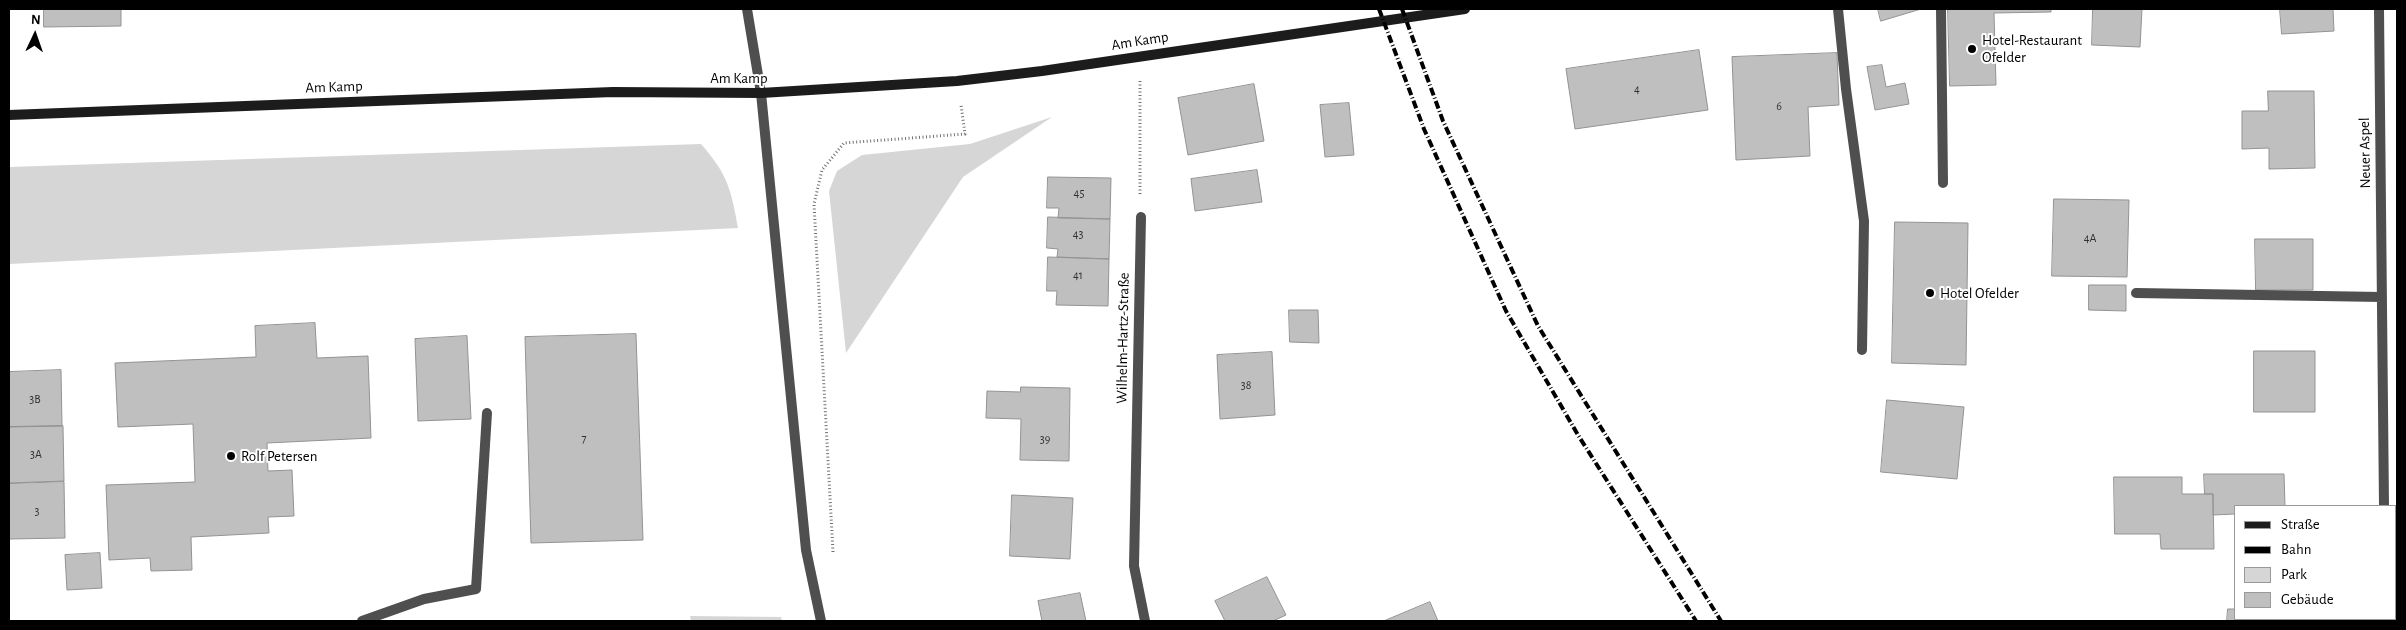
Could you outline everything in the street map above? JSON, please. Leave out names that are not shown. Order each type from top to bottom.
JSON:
[{"type":"main road","name":"Am Kamp","points":[[9,115],[613,92],[761,94],[957,81],[1042,71],[1465,9]]},
{"type":"street","points":[[747,9],[761,94],[806,550],[821,621]]},
{"type":"street","points":[[1838,9],[1846,89],[1864,221],[1862,350]]},
{"type":"street","points":[[1941,9],[1943,183]]},
{"type":"street","name":"Neuer Aspel","points":[[2379,9],[2384,505]]},
{"type":"street","name":"Wilhelm-Hartz-Straße","points":[[1140,217],[1134,566],[1145,621]]},
{"type":"street","points":[[2136,293],[2382,297]]},
{"type":"street","points":[[362,621],[424,599],[476,589],[487,413]]},
{"type":"path","points":[[1140,217],[1139,87],[1144,55]]},
{"type":"path","points":[[833,555],[814,204],[822,170],[844,142],[964,134],[957,81]]},
{"type":"green space","points":[[1052,117],[963,177],[846,353],[829,191],[837,171],[862,155],[970,144]]},
{"type":"green space","points":[[701,144],[723,174],[727,183],[738,228],[9,264],[9,167]]},
{"type":"green space","points":[[690,616],[781,617],[782,621],[691,621]]},
{"type":"building","points":[[44,9],[121,9],[121,26],[44,27]]},
{"type":"building","points":[[1878,9],[1921,9],[1881,21]]},
{"type":"building","name":"Hotel-Restaurant Ofelder","points":[[1948,9],[2051,9],[2051,12],[1994,13],[1996,85],[1950,86]]},
{"type":"building","points":[[2093,9],[2142,9],[2140,47],[2092,45]]},
{"type":"building","points":[[2280,9],[2333,9],[2334,31],[2282,34]]},
{"type":"building","points":[[1699,50],[1708,110],[1575,129],[1566,69]]},
{"type":"building","points":[[1837,53],[1839,105],[1808,107],[1810,156],[1736,160],[1732,57]]},
{"type":"building","points":[[1882,65],[1886,87],[1905,83],[1909,104],[1875,110],[1867,67]]},
{"type":"building","points":[[1254,84],[1264,141],[1188,155],[1178,98]]},
{"type":"building","points":[[2268,91],[2314,91],[2315,168],[2269,169],[2269,148],[2242,149],[2242,111],[2268,111]]},
{"type":"building","points":[[1349,103],[1354,155],[1325,157],[1320,105]]},
{"type":"building","points":[[1257,170],[1262,202],[1195,211],[1191,179]]},
{"type":"building","points":[[1048,177],[1111,178],[1110,219],[1058,218],[1059,208],[1047,208]]},
{"type":"building","points":[[2054,199],[2129,200],[2127,277],[2052,276]]},
{"type":"building","points":[[1048,217],[1110,219],[1109,259],[1057,257],[1058,249],[1047,248]]},
{"type":"building","name":"Hotel Ofelder","points":[[1895,222],[1968,223],[1966,365],[1892,363]]},
{"type":"building","points":[[2255,239],[2313,239],[2313,290],[2256,290]]},
{"type":"building","points":[[1048,257],[1109,259],[1108,306],[1056,305],[1057,291],[1047,291]]},
{"type":"building","points":[[2089,285],[2126,285],[2126,311],[2089,310]]},
{"type":"building","points":[[1289,310],[1318,310],[1319,343],[1290,342]]},
{"type":"building","name":"Rolf Petersen","points":[[315,323],[317,358],[368,356],[371,438],[267,443],[268,471],[292,470],[294,516],[268,517],[269,533],[191,537],[192,570],[151,571],[150,558],[109,560],[106,485],[195,482],[193,424],[118,427],[115,363],[256,357],[255,326]]},
{"type":"building","points":[[636,334],[643,540],[531,543],[525,337]]},
{"type":"building","points":[[467,336],[471,419],[418,421],[415,339]]},
{"type":"building","points":[[2254,351],[2315,351],[2315,412],[2254,412]]},
{"type":"building","points":[[1272,352],[1275,415],[1220,419],[1217,355]]},
{"type":"building","points":[[61,370],[62,426],[9,427],[9,372]]},
{"type":"building","points":[[1021,387],[1070,388],[1069,461],[1020,460],[1021,419],[986,418],[987,391],[1020,392]]},
{"type":"building","points":[[1887,400],[1964,407],[1957,479],[1881,472]]},
{"type":"building","points":[[63,426],[64,481],[9,483],[9,427]]},
{"type":"building","points":[[2204,474],[2284,474],[2285,505],[2234,505],[2234,514],[2213,515],[2213,494],[2205,494]]},
{"type":"building","points":[[2114,477],[2182,477],[2182,494],[2213,494],[2214,549],[2161,549],[2160,534],[2115,534]]},
{"type":"building","points":[[64,482],[65,538],[9,539],[9,484]]},
{"type":"building","points":[[1012,495],[1073,498],[1070,559],[1010,556]]},
{"type":"building","points":[[100,553],[102,588],[67,590],[65,555]]},
{"type":"building","points":[[1267,577],[1286,615],[1273,621],[1225,621],[1215,601]]},
{"type":"building","points":[[1080,593],[1086,621],[1042,621],[1038,601]]},
{"type":"building","points":[[1430,602],[1438,621],[1384,621]]},
{"type":"building","points":[[2228,609],[2234,609],[2234,620],[2287,620],[2287,621],[2227,621]]},
{"type":"railway","points":[[1379,9],[1424,129],[1506,311],[1578,435],[1696,621]]},
{"type":"railway","points":[[1402,9],[1443,121],[1538,326],[1721,621]]},
{"type":"place","name":"Hotel-Restaurant Ofelder","points":[[1972,49]]},
{"type":"place","name":"Hotel Ofelder","points":[[1930,293]]},
{"type":"place","name":"Rolf Petersen","points":[[231,456]]}]
